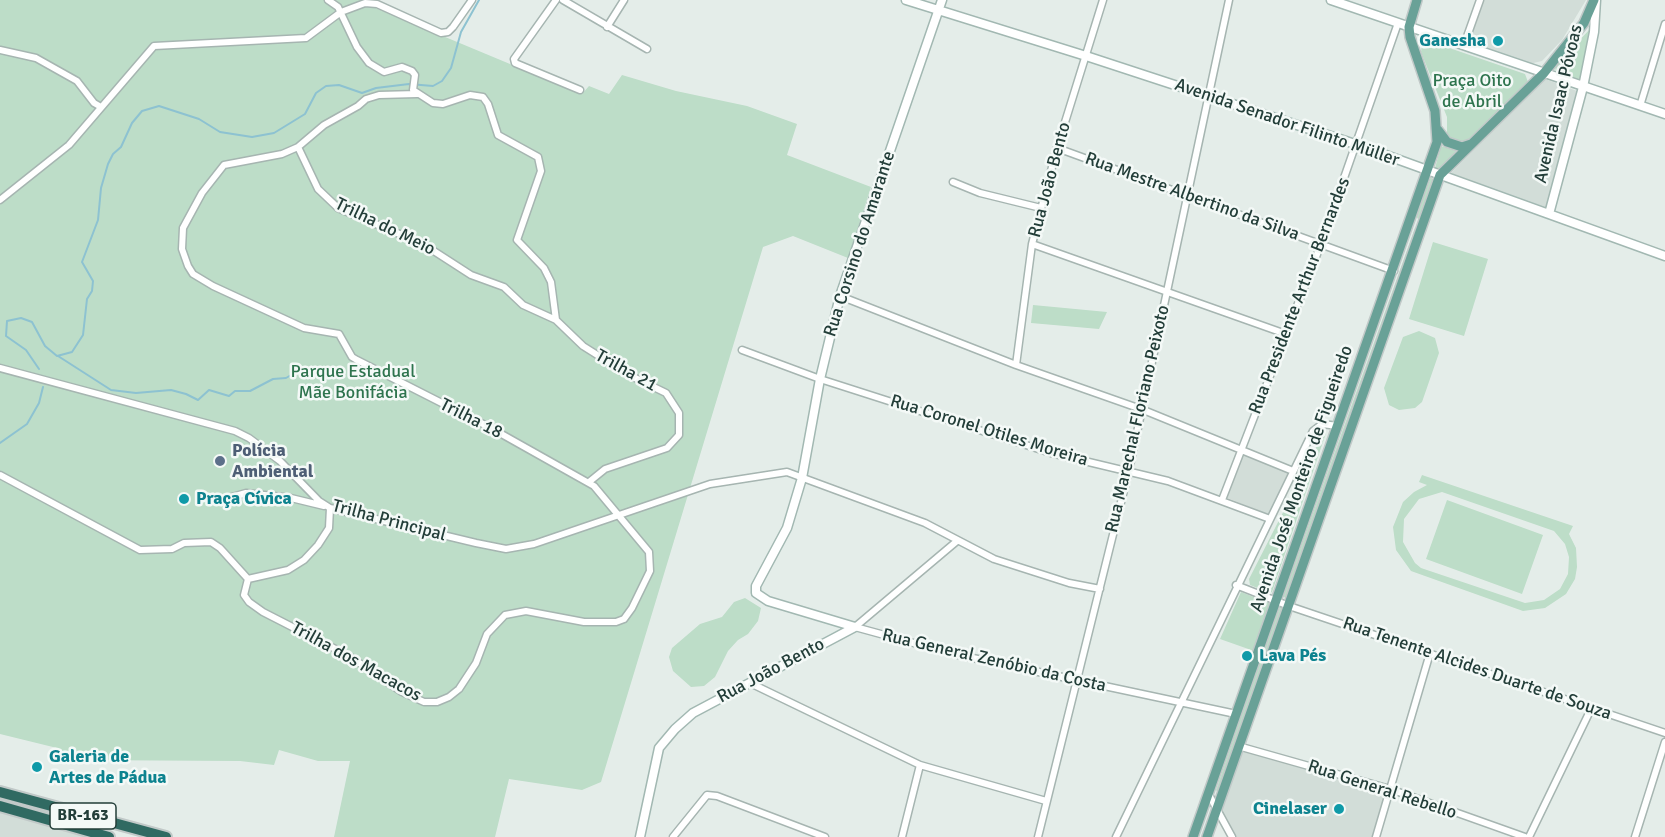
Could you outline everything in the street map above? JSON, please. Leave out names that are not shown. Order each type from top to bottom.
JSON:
[{"type":"highway","name":"BR-163","points":[[0,792],[166,837]]},
{"type":"highway","name":"BR-163","points":[[0,806],[108,837]]},
{"type":"main road","points":[[1417,0],[1409,27],[1413,47],[1435,111],[1438,130],[1446,141],[1459,146],[1474,142]]},
{"type":"main road","name":"Avenida Isaac Póvoas","points":[[1440,175],[1544,73],[1584,23],[1595,0]]},
{"type":"main road","name":"Avenida José Monteiro de Figueiredo","points":[[1193,837],[1429,170],[1438,130]]},
{"type":"main road","name":"Avenida José Monteiro de Figueiredo","points":[[1208,837],[1440,175]]},
{"type":"street","points":[[328,0],[341,12],[357,47],[369,63],[384,72],[402,67],[412,71],[416,75],[415,92]]},
{"type":"street","points":[[0,200],[69,145],[154,46],[306,38],[341,12],[365,3],[376,2],[441,33],[453,27],[472,0]]},
{"type":"street","points":[[556,0],[514,59],[515,63],[580,90]]},
{"type":"street","points":[[563,0],[646,49]]},
{"type":"street","points":[[606,27],[624,0]]},
{"type":"street","name":"Avenida Senador Filinto Müller","points":[[906,0],[940,9],[1358,145],[1665,256]]},
{"type":"street","name":"Rua Corsino do Amarante","points":[[756,593],[756,586],[787,528],[802,477],[820,379],[840,296],[942,0]]},
{"type":"street","name":"Rua João Bento","points":[[1016,365],[1032,244],[1057,148],[1103,0]]},
{"type":"street","name":"Rua Marechal Floriano Peixoto","points":[[1038,837],[1129,470],[1229,0]]},
{"type":"street","points":[[1331,0],[1665,114]]},
{"type":"street","points":[[1464,45],[1480,0]]},
{"type":"street","name":"Avenida Isaac Póvoas","points":[[1550,214],[1583,87],[1594,32],[1595,0]]},
{"type":"street","name":"Rua Presidente Arthur Bernardes","points":[[1222,500],[1358,145],[1398,23]]},
{"type":"street","points":[[1640,106],[1665,24]]},
{"type":"street","points":[[0,50],[36,58],[77,81],[100,107]]},
{"type":"street","points":[[298,147],[324,125],[366,99],[379,95],[415,92],[433,103],[443,104],[470,95],[483,97],[489,104],[498,135],[538,157],[541,171],[517,240],[544,268],[551,282],[556,320]]},
{"type":"street","name":"Trilha 18","points":[[298,147],[282,154],[224,165],[211,179],[183,228],[184,258],[193,274],[304,328],[339,334],[352,357],[357,360],[489,427],[589,482],[618,517]]},
{"type":"street","name":"Trilha do Meio","points":[[298,147],[318,189],[338,208],[423,244],[471,275],[504,286],[523,305],[556,320]]},
{"type":"street","name":"Rua Mestre Albertino da Silva","points":[[1057,148],[1188,198],[1394,271]]},
{"type":"street","points":[[953,182],[980,193],[1041,208]]},
{"type":"street","points":[[1032,244],[1286,334]]},
{"type":"street","points":[[840,296],[1016,365],[1141,409],[1293,471]]},
{"type":"street","name":"Trilha 21","points":[[556,320],[583,346],[629,375],[666,393],[679,413],[679,435],[667,448],[605,470],[589,482]]},
{"type":"street","name":"Rua Coronel Otiles Moreira","points":[[742,350],[820,379],[1051,453],[1129,470],[1222,500],[1270,519]]},
{"type":"street","name":"Trilha Principal","points":[[0,368],[235,431],[249,438],[280,461],[305,489],[330,508],[506,549],[534,544],[618,517],[694,488],[728,479],[784,472],[925,523],[957,541],[1010,564],[1069,583],[1100,589]]},
{"type":"street","points":[[1116,837],[1236,585],[1316,427],[1328,423],[1338,426]]},
{"type":"street","points":[[0,475],[140,550],[172,549],[184,543],[211,542],[220,548],[248,579],[288,570],[304,560],[318,545],[328,528],[330,508],[291,498],[246,493],[225,499]]},
{"type":"street","name":"Trilha dos Macacos","points":[[248,579],[244,589],[249,602],[349,656],[415,700],[437,702],[449,698],[459,689],[472,670],[487,634],[505,615],[526,611],[607,624],[624,618],[643,588],[652,563],[650,552],[618,517]]},
{"type":"street","name":"Rua João Bento","points":[[640,837],[658,748],[693,713],[855,627],[957,541]]},
{"type":"street","name":"Rua Tenente Alcides Duarte de Souza","points":[[1236,585],[1289,606],[1665,733]]},
{"type":"street","name":"Rua General Zenóbio da Costa","points":[[756,593],[768,601],[954,654],[1236,714]]},
{"type":"street","points":[[1376,837],[1430,653]]},
{"type":"street","points":[[749,682],[920,765],[1046,801]]},
{"type":"street","points":[[1527,837],[1591,709]]},
{"type":"street","points":[[1635,837],[1665,742]]},
{"type":"street","name":"Rua General Rebello","points":[[1238,746],[1390,789],[1527,837]]},
{"type":"street","points":[[902,837],[920,765]]},
{"type":"street","points":[[1208,792],[1232,837]]},
{"type":"street","points":[[673,837],[707,795],[717,796],[825,837]]},
{"type":"shaded area","points":[[1481,0],[1586,0],[1562,40],[1542,61],[1529,64],[1466,44]]},
{"type":"shaded area","points":[[1545,79],[1577,91],[1547,209],[1451,173]]},
{"type":"shaded area","points":[[1243,453],[1291,473],[1270,515],[1225,497]]},
{"type":"shaded area","points":[[1239,749],[1387,791],[1373,837],[1235,837],[1221,809]]},
{"type":"shaded area","points":[[0,811],[96,837],[0,837]]},
{"type":"green space","name":"Parque Estadual Mãe Bonifácia","points":[[0,0],[369,0],[366,4],[582,94],[589,86],[609,94],[622,75],[676,91],[747,106],[797,124],[787,155],[871,187],[848,258],[793,236],[763,247],[601,782],[582,790],[509,779],[495,837],[334,837],[350,761],[318,761],[279,750],[274,765],[240,761],[72,760],[57,748],[0,734]]},
{"type":"green space","points":[[1591,28],[1581,78],[1576,80],[1556,72],[1555,66]]},
{"type":"green space","name":"Praça Oito de Abril","points":[[1429,41],[1525,74],[1528,82],[1467,141],[1456,142],[1447,135],[1447,117],[1421,52],[1422,44]]},
{"type":"green space","name":"Praça Oito de Abril","points":[[1441,146],[1456,151],[1441,170],[1435,168]]},
{"type":"green space","points":[[1431,177],[1433,180],[1421,217],[1418,219],[1416,216]]},
{"type":"green space","points":[[1415,228],[1287,598],[1283,597]]},
{"type":"green space","points":[[1433,242],[1488,259],[1464,336],[1409,319]]},
{"type":"green space","points":[[1033,305],[1107,312],[1099,329],[1031,323]]},
{"type":"green space","points":[[1419,331],[1435,338],[1439,353],[1422,402],[1415,408],[1399,410],[1389,405],[1384,388],[1403,337]]},
{"type":"green space","points":[[1326,433],[1272,592],[1250,585],[1249,579],[1323,434]]},
{"type":"green space","points":[[1422,475],[1573,526],[1569,534],[1576,548],[1577,567],[1575,579],[1566,594],[1545,608],[1523,611],[1411,571],[1396,550],[1393,527],[1403,502],[1414,492],[1427,485],[1419,482]],"holes":[[[1442,492],[1554,531],[1565,544],[1569,557],[1568,574],[1560,589],[1544,600],[1525,603],[1421,568],[1415,563],[1403,542],[1404,519],[1419,499]]]},
{"type":"green space","points":[[1447,500],[1543,535],[1522,594],[1426,559]]},
{"type":"green space","points":[[1241,592],[1271,604],[1254,651],[1220,639]]},
{"type":"green space","points":[[745,598],[761,608],[758,621],[748,634],[738,640],[728,651],[715,677],[704,686],[691,687],[673,671],[669,657],[672,648],[700,624],[722,617],[734,602]]},
{"type":"green space","points":[[1284,606],[1218,793],[1216,790],[1269,635],[1280,607]]},
{"type":"waterway","points":[[39,369],[26,350],[6,336],[7,321],[21,318],[32,322],[45,346],[57,356],[72,352],[83,335],[87,299],[92,291],[93,281],[82,262],[98,220],[101,188],[113,154],[121,147],[132,123],[142,111],[159,106],[199,119],[220,132],[252,137],[274,133],[305,114],[316,93],[326,86],[339,85],[362,93],[376,88],[409,84],[433,86],[442,81],[451,68],[461,32],[479,0]]},
{"type":"waterway","points":[[58,356],[111,390],[136,393],[171,390],[198,400],[209,390],[229,396],[235,391],[250,391],[273,379],[286,378],[298,371]]},
{"type":"waterway","points":[[0,443],[27,424],[39,403],[43,387]]},
{"type":"place","name":"Ganesha","points":[[1498,41]]},
{"type":"place","name":"Polícia Ambiental","points":[[220,461]]},
{"type":"place","name":"Praça Cívica","points":[[184,499]]},
{"type":"place","name":"Lava Pés","points":[[1247,656]]},
{"type":"place","name":"Galeria de Artes de Pádua","points":[[37,767]]},
{"type":"place","name":"Cinelaser","points":[[1339,809]]}]
